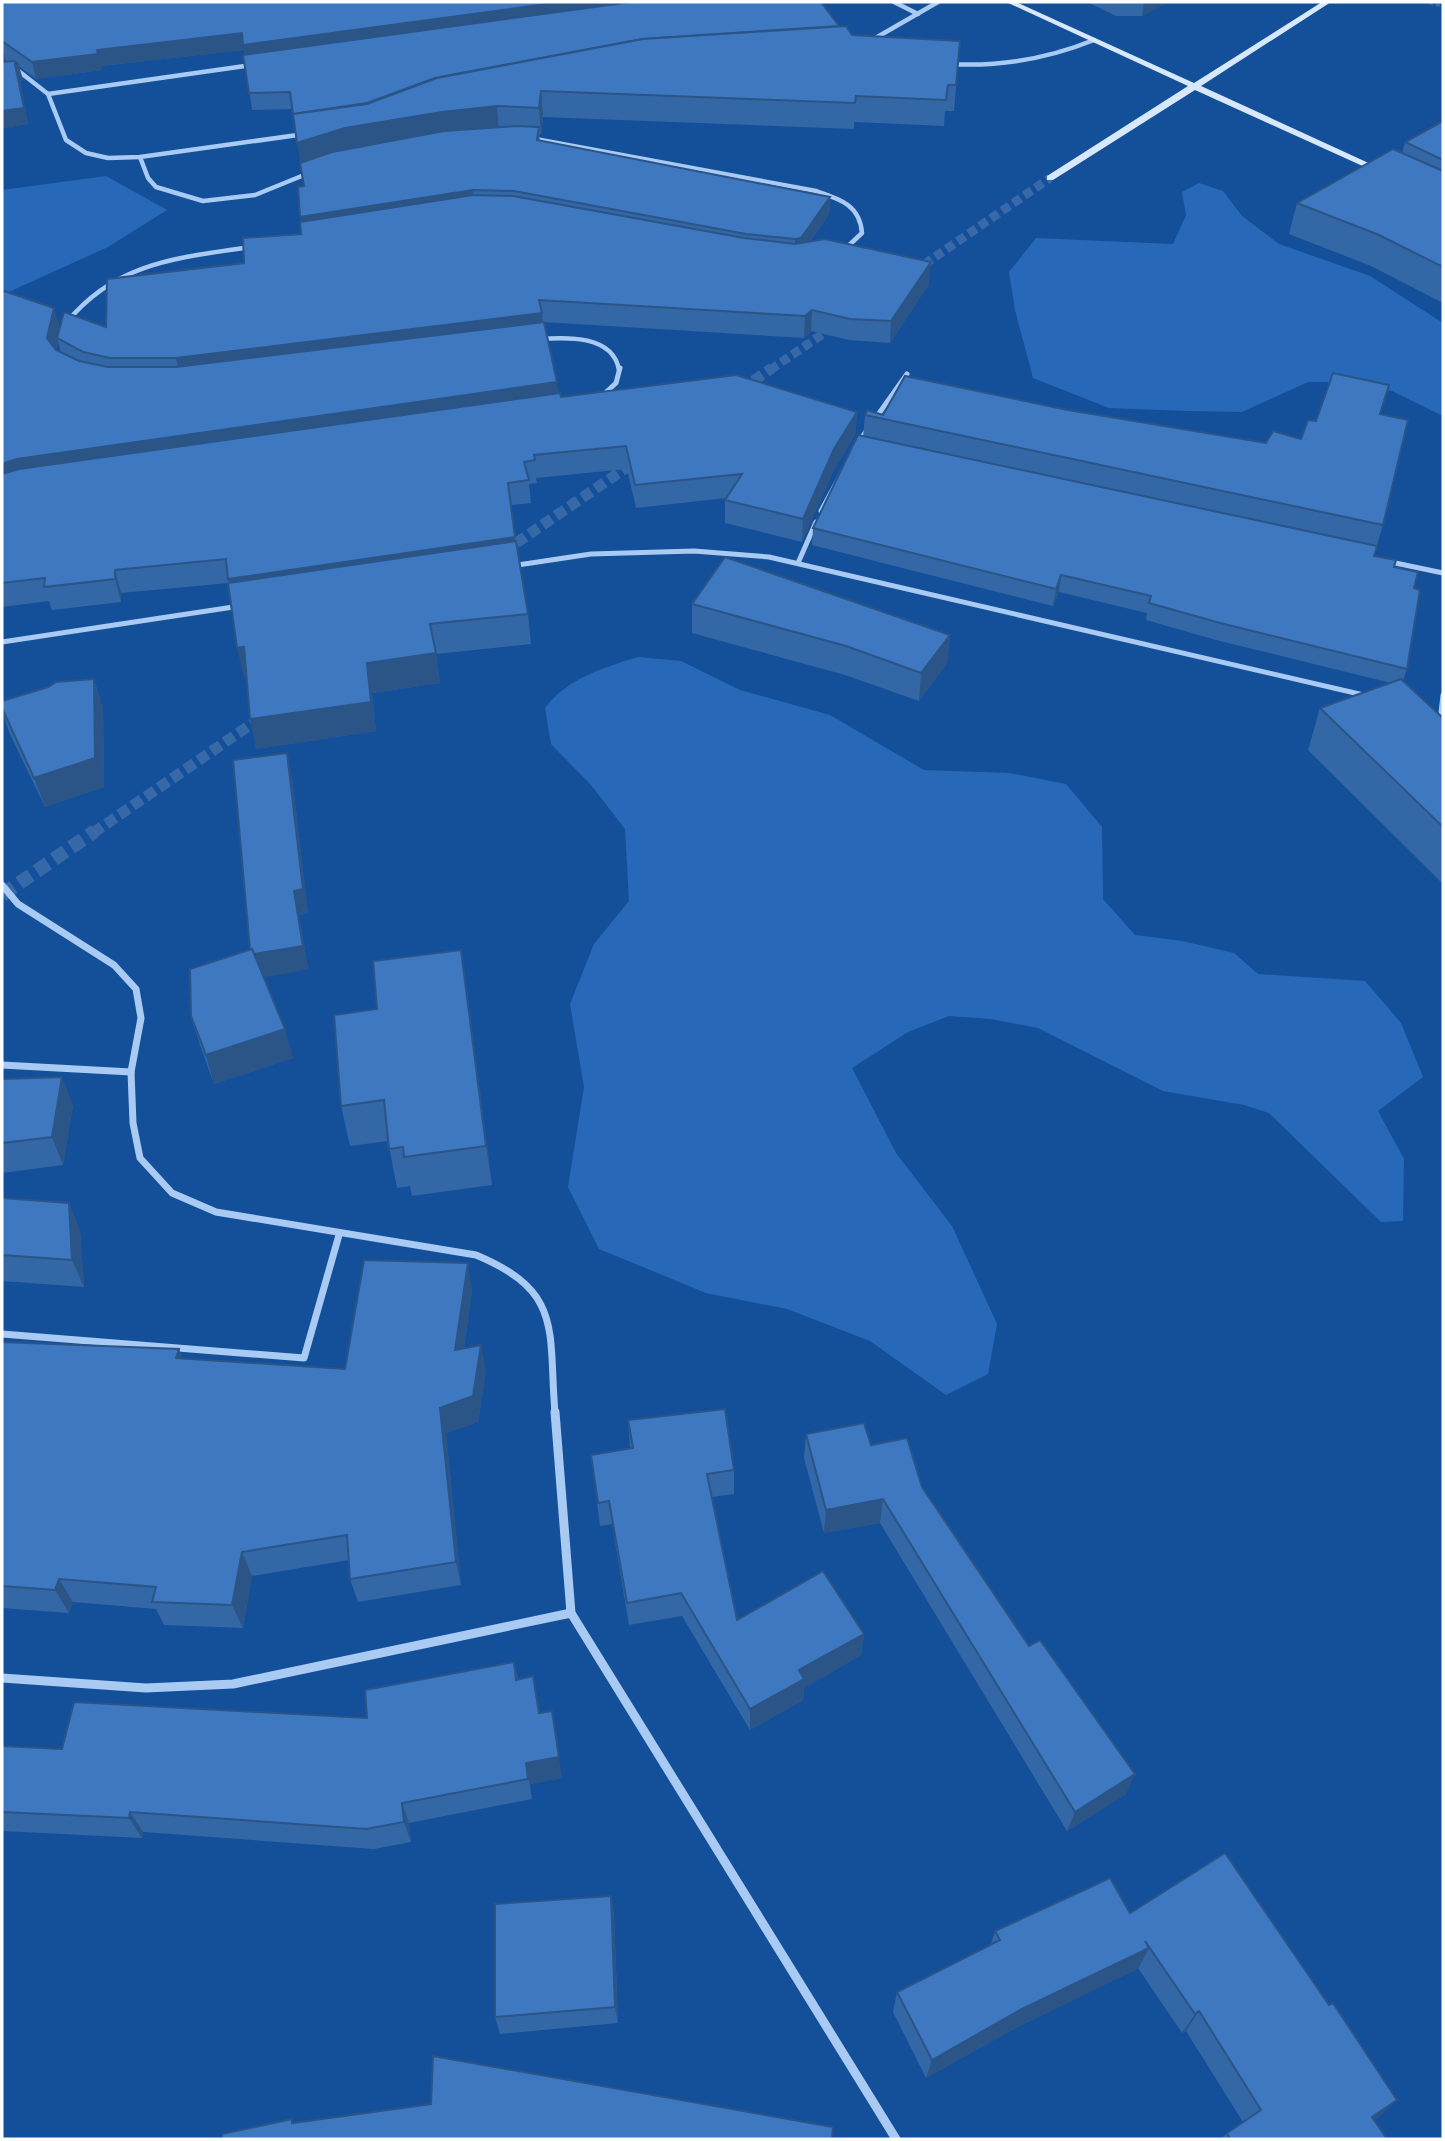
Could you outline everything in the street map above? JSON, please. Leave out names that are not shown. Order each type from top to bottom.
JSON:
[{"type":"street","points":[[894,2],[918,14]]},
{"type":"street","points":[[863,46],[938,2]]},
{"type":"street","points":[[1010,2],[1388,174]]},
{"type":"street","points":[[1050,178],[1327,2]]},
{"type":"street","points":[[936,63],[1005,64],[1048,57],[1094,40]]},
{"type":"street","points":[[2,58],[48,94],[66,140],[86,153],[108,158],[140,157],[315,133]]},
{"type":"street","points":[[48,94],[255,65]]},
{"type":"street","points":[[12,74],[22,72]]},
{"type":"street","points":[[524,137],[686,165],[816,191],[841,199],[855,209],[861,221],[862,233],[840,252]]},
{"type":"street","points":[[140,157],[148,178],[156,187],[202,201],[255,195],[312,172]]},
{"type":"street","points":[[63,327],[91,293],[117,276],[175,259],[254,246]]},
{"type":"street","points":[[536,340],[566,337],[590,341],[612,352],[620,367],[616,383],[596,400]]},
{"type":"street","points":[[798,563],[838,474],[854,446],[906,374]]},
{"type":"street","points":[[854,446],[868,449]]},
{"type":"street","points":[[509,566],[591,554],[694,551],[769,557],[1374,697]]},
{"type":"street","points":[[1373,558],[1443,573]]},
{"type":"street","points":[[2,642],[248,605]]},
{"type":"street","points":[[1427,710],[1442,713],[1443,695]]},
{"type":"street","points":[[2,885],[18,904],[114,965],[136,989],[141,1018],[131,1072],[133,1123],[139,1158],[172,1193],[216,1212],[339,1235],[476,1255],[503,1266],[531,1284],[547,1312],[571,1613],[896,2139]]},
{"type":"street","points":[[2,1065],[131,1072]]},
{"type":"street","points":[[2,1334],[304,1359],[339,1235]]},
{"type":"street","points":[[2,1678],[128,1689],[206,1688],[571,1613]]},
{"type":"shaded area","points":[[106,176],[167,210],[108,247],[2,295],[2,190]]},
{"type":"shaded area","points":[[1199,183],[1223,191],[1242,216],[1279,244],[1370,276],[1443,323],[1443,416],[1392,391],[1352,382],[1308,382],[1242,412],[1109,408],[1033,378],[1015,310],[1009,272],[1036,238],[1173,244],[1186,215],[1182,192]]},
{"type":"shaded area","points":[[638,657],[681,661],[740,690],[830,715],[924,770],[1009,773],[1066,784],[1102,827],[1103,899],[1135,935],[1182,941],[1234,953],[1258,974],[1365,981],[1401,1023],[1423,1077],[1378,1111],[1404,1159],[1403,1221],[1381,1222],[1269,1113],[1244,1105],[1163,1091],[1038,1028],[991,1019],[949,1016],[908,1032],[852,1068],[896,1153],[952,1226],[997,1324],[988,1374],[946,1395],[870,1341],[787,1309],[706,1293],[599,1249],[568,1187],[584,1087],[570,1004],[594,944],[629,901],[625,829],[591,785],[551,744],[545,708],[575,682],[599,670]]},
{"type":"building","points":[[2,2],[561,2],[243,45],[242,33],[97,50],[98,54],[32,62],[2,41]]},
{"type":"building","points":[[631,2],[821,2],[839,26],[642,39],[435,78],[367,103],[293,114],[290,92],[249,93],[243,55]]},
{"type":"building","points":[[846,26],[852,35],[960,41],[956,85],[948,85],[946,100],[856,96],[855,103],[541,91],[539,108],[497,106],[442,112],[345,128],[297,143],[293,114],[367,104],[437,78],[643,39]]},
{"type":"building","points":[[14,61],[18,64],[15,64],[24,108],[2,111],[2,62]]},
{"type":"building","points":[[1443,121],[1443,160],[1405,142]]},
{"type":"building","points":[[539,127],[537,140],[830,197],[801,238],[795,239],[746,234],[514,191],[473,190],[300,217],[298,187],[304,186],[300,163],[332,152],[444,131]]},
{"type":"building","points":[[1393,149],[1443,171],[1443,267],[1379,235],[1297,203]]},
{"type":"building","points":[[473,195],[513,196],[744,238],[795,244],[825,239],[931,262],[891,321],[850,319],[812,310],[805,316],[539,300],[542,313],[176,358],[110,358],[83,352],[57,338],[64,312],[106,327],[107,279],[244,263],[243,238],[301,234],[300,222]]},
{"type":"building","points":[[4,291],[54,308],[47,338],[56,350],[79,361],[108,367],[176,367],[544,322],[557,382],[17,459],[2,464]]},
{"type":"building","points":[[1333,373],[1389,385],[1380,414],[1408,420],[1383,525],[865,415],[867,410],[883,415],[905,376],[1068,410],[1266,443],[1273,431],[1301,439],[1308,420],[1316,421]]},
{"type":"building","points":[[736,375],[857,412],[834,449],[803,519],[725,500],[742,474],[635,485],[626,446],[534,455],[535,460],[524,462],[529,480],[508,483],[515,537],[228,579],[226,559],[115,570],[115,579],[44,587],[45,578],[2,583],[2,474],[19,469],[560,393],[561,397]]},
{"type":"building","points":[[858,435],[1377,546],[1374,556],[1396,560],[1394,567],[1418,572],[1414,588],[1420,590],[1407,669],[1149,603],[1151,596],[1061,575],[1056,589],[813,528]]},
{"type":"building","points":[[516,541],[528,614],[430,624],[436,653],[367,663],[371,702],[250,719],[244,647],[237,648],[228,583]]},
{"type":"building","points":[[725,557],[950,635],[921,673],[846,646],[692,604]]},
{"type":"building","points":[[94,679],[95,758],[34,778],[2,708],[2,701],[56,682]]},
{"type":"building","points":[[1401,679],[1443,718],[1443,827],[1320,708]]},
{"type":"building","points":[[287,753],[303,889],[294,891],[303,946],[254,954],[252,949],[250,950],[233,760]]},
{"type":"building","points":[[252,949],[285,1029],[206,1055],[191,1016],[190,969]]},
{"type":"building","points":[[461,950],[486,1146],[404,1157],[403,1147],[389,1149],[384,1100],[341,1106],[334,1015],[377,1009],[373,961]]},
{"type":"building","points":[[62,1077],[52,1137],[2,1143],[2,1079]]},
{"type":"building","points":[[2,1198],[69,1203],[72,1260],[2,1255]]},
{"type":"building","points":[[364,1260],[468,1263],[455,1350],[481,1345],[473,1396],[440,1408],[456,1562],[350,1579],[347,1535],[242,1552],[232,1605],[152,1602],[156,1587],[59,1579],[55,1590],[2,1586],[2,1342],[179,1349],[176,1358],[345,1369]]},
{"type":"building","points":[[725,1409],[734,1470],[707,1474],[737,1620],[823,1571],[864,1634],[799,1670],[804,1679],[750,1709],[681,1593],[627,1603],[609,1501],[598,1503],[591,1455],[633,1448],[628,1420]]},
{"type":"building","points":[[864,1423],[871,1445],[907,1438],[922,1487],[1029,1646],[1040,1640],[1135,1774],[1075,1812],[883,1499],[826,1510],[806,1434]]},
{"type":"building","points":[[514,1662],[516,1680],[533,1676],[539,1713],[552,1711],[559,1757],[526,1763],[528,1779],[402,1803],[404,1822],[366,1829],[130,1812],[129,1818],[2,1812],[2,1746],[62,1749],[74,1702],[367,1718],[365,1690]]},
{"type":"building","points":[[1225,1853],[1329,2005],[1333,2003],[1397,2100],[1372,2117],[1387,2139],[1230,2139],[1227,2133],[1261,2110],[1199,2011],[1195,2014],[1145,1941],[1149,1948],[1020,2010],[932,2060],[897,1992],[1000,1940],[995,1931],[1110,1878],[1130,1913]]},
{"type":"building","points":[[611,1896],[615,2007],[495,2017],[495,1904]]},
{"type":"building","points":[[433,2056],[833,2127],[832,2139],[222,2139],[222,2134],[292,2119],[292,2123],[431,2104]]},
{"type":"tunnel","points":[[1429,2],[1443,6]]},
{"type":"tunnel","points":[[913,272],[1050,178]]},
{"type":"tunnel","points":[[770,370],[836,325]]},
{"type":"tunnel","points":[[740,390],[772,368]]},
{"type":"tunnel","points":[[503,552],[639,459]]},
{"type":"tunnel","points":[[93,833],[266,714]]},
{"type":"tunnel","points":[[2,895],[95,831]]}]
